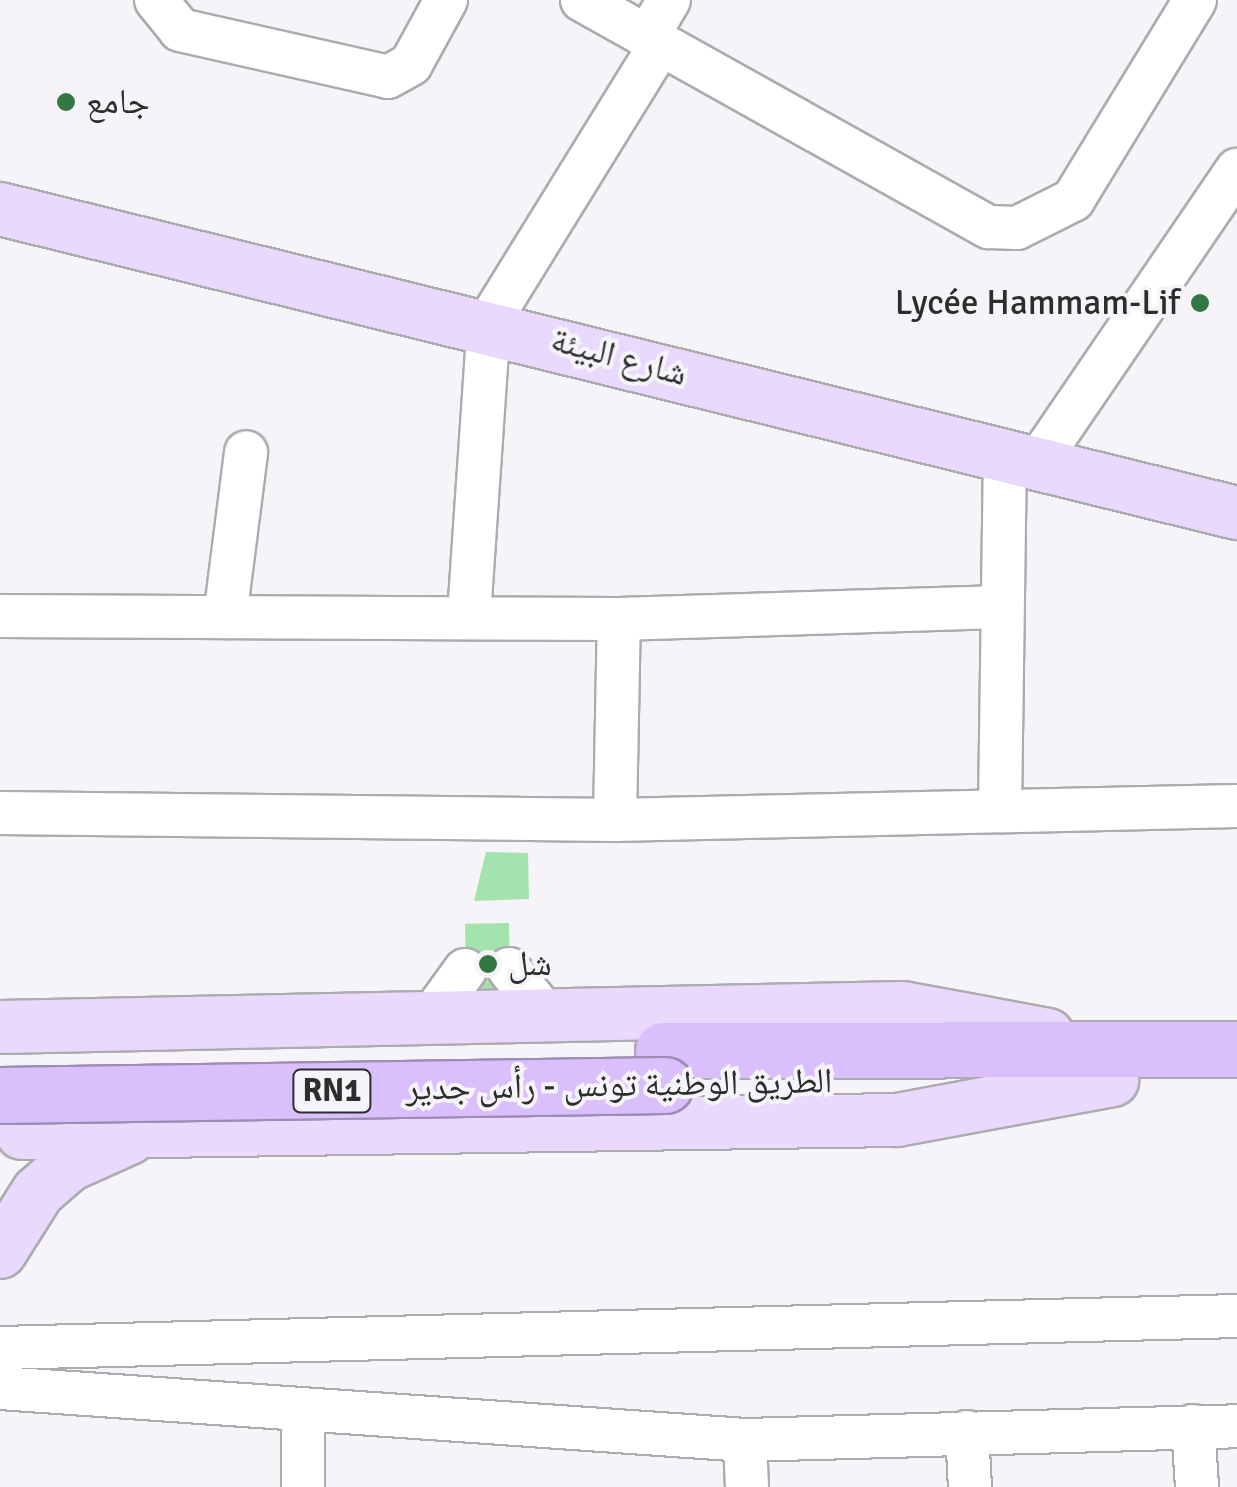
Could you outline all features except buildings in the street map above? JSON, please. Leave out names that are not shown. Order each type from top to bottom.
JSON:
[{"type":"highway","name":"الطريق الوطنية تونس - رأس جدير","points":[[0,1060],[664,1068],[1113,1064],[1237,1049]]},
{"type":"highway","name":"الطريق الوطنية تونس - رأس جدير","points":[[1113,1064],[1237,1083]]},
{"type":"highway","name":"الطريق الوطنية تونس - رأس جدير","points":[[6,1136],[664,1068]]},
{"type":"main road","name":"شارع البيئة","points":[[0,209],[489,322],[1237,513]]},
{"type":"main road","points":[[0,1028],[902,1008],[1113,1064]]},
{"type":"main road","points":[[0,1028],[21,1041],[42,1076],[42,1097],[6,1136]]},
{"type":"main road","points":[[6,1136],[188,1129],[897,1120],[1113,1064]]},
{"type":"main road","points":[[0,1252],[38,1192],[69,1165],[146,1132],[188,1129]]},
{"type":"street","points":[[156,0],[180,30],[388,77],[411,64],[446,0]]},
{"type":"street","points":[[582,0],[990,226],[1017,228],[1073,200],[1195,0]]},
{"type":"street","points":[[469,614],[489,322],[653,41],[669,0]]},
{"type":"street","points":[[1000,810],[1002,607],[1021,457],[1237,170]]},
{"type":"street","points":[[226,616],[246,452]]},
{"type":"street","points":[[0,616],[469,614],[620,619],[1002,607]]},
{"type":"street","points":[[614,820],[620,619]]},
{"type":"street","points":[[0,813],[614,820],[1237,806]]},
{"type":"street","points":[[509,969],[546,1015]]},
{"type":"street","points":[[431,1018],[465,970]]},
{"type":"street","points":[[0,1348],[1237,1316]]},
{"type":"street","points":[[0,1388],[303,1414],[745,1440],[1237,1426]]},
{"type":"street","points":[[303,1414],[303,1487]]},
{"type":"street","points":[[1194,1426],[1197,1487]]},
{"type":"street","points":[[967,1432],[970,1487]]},
{"type":"street","points":[[745,1440],[747,1487]]},
{"type":"place","name":"جامع","points":[[66,102]]},
{"type":"place","name":"Lycée Hammam-Lif","points":[[1200,303]]},
{"type":"place","name":"شل","points":[[488,964]]}]
